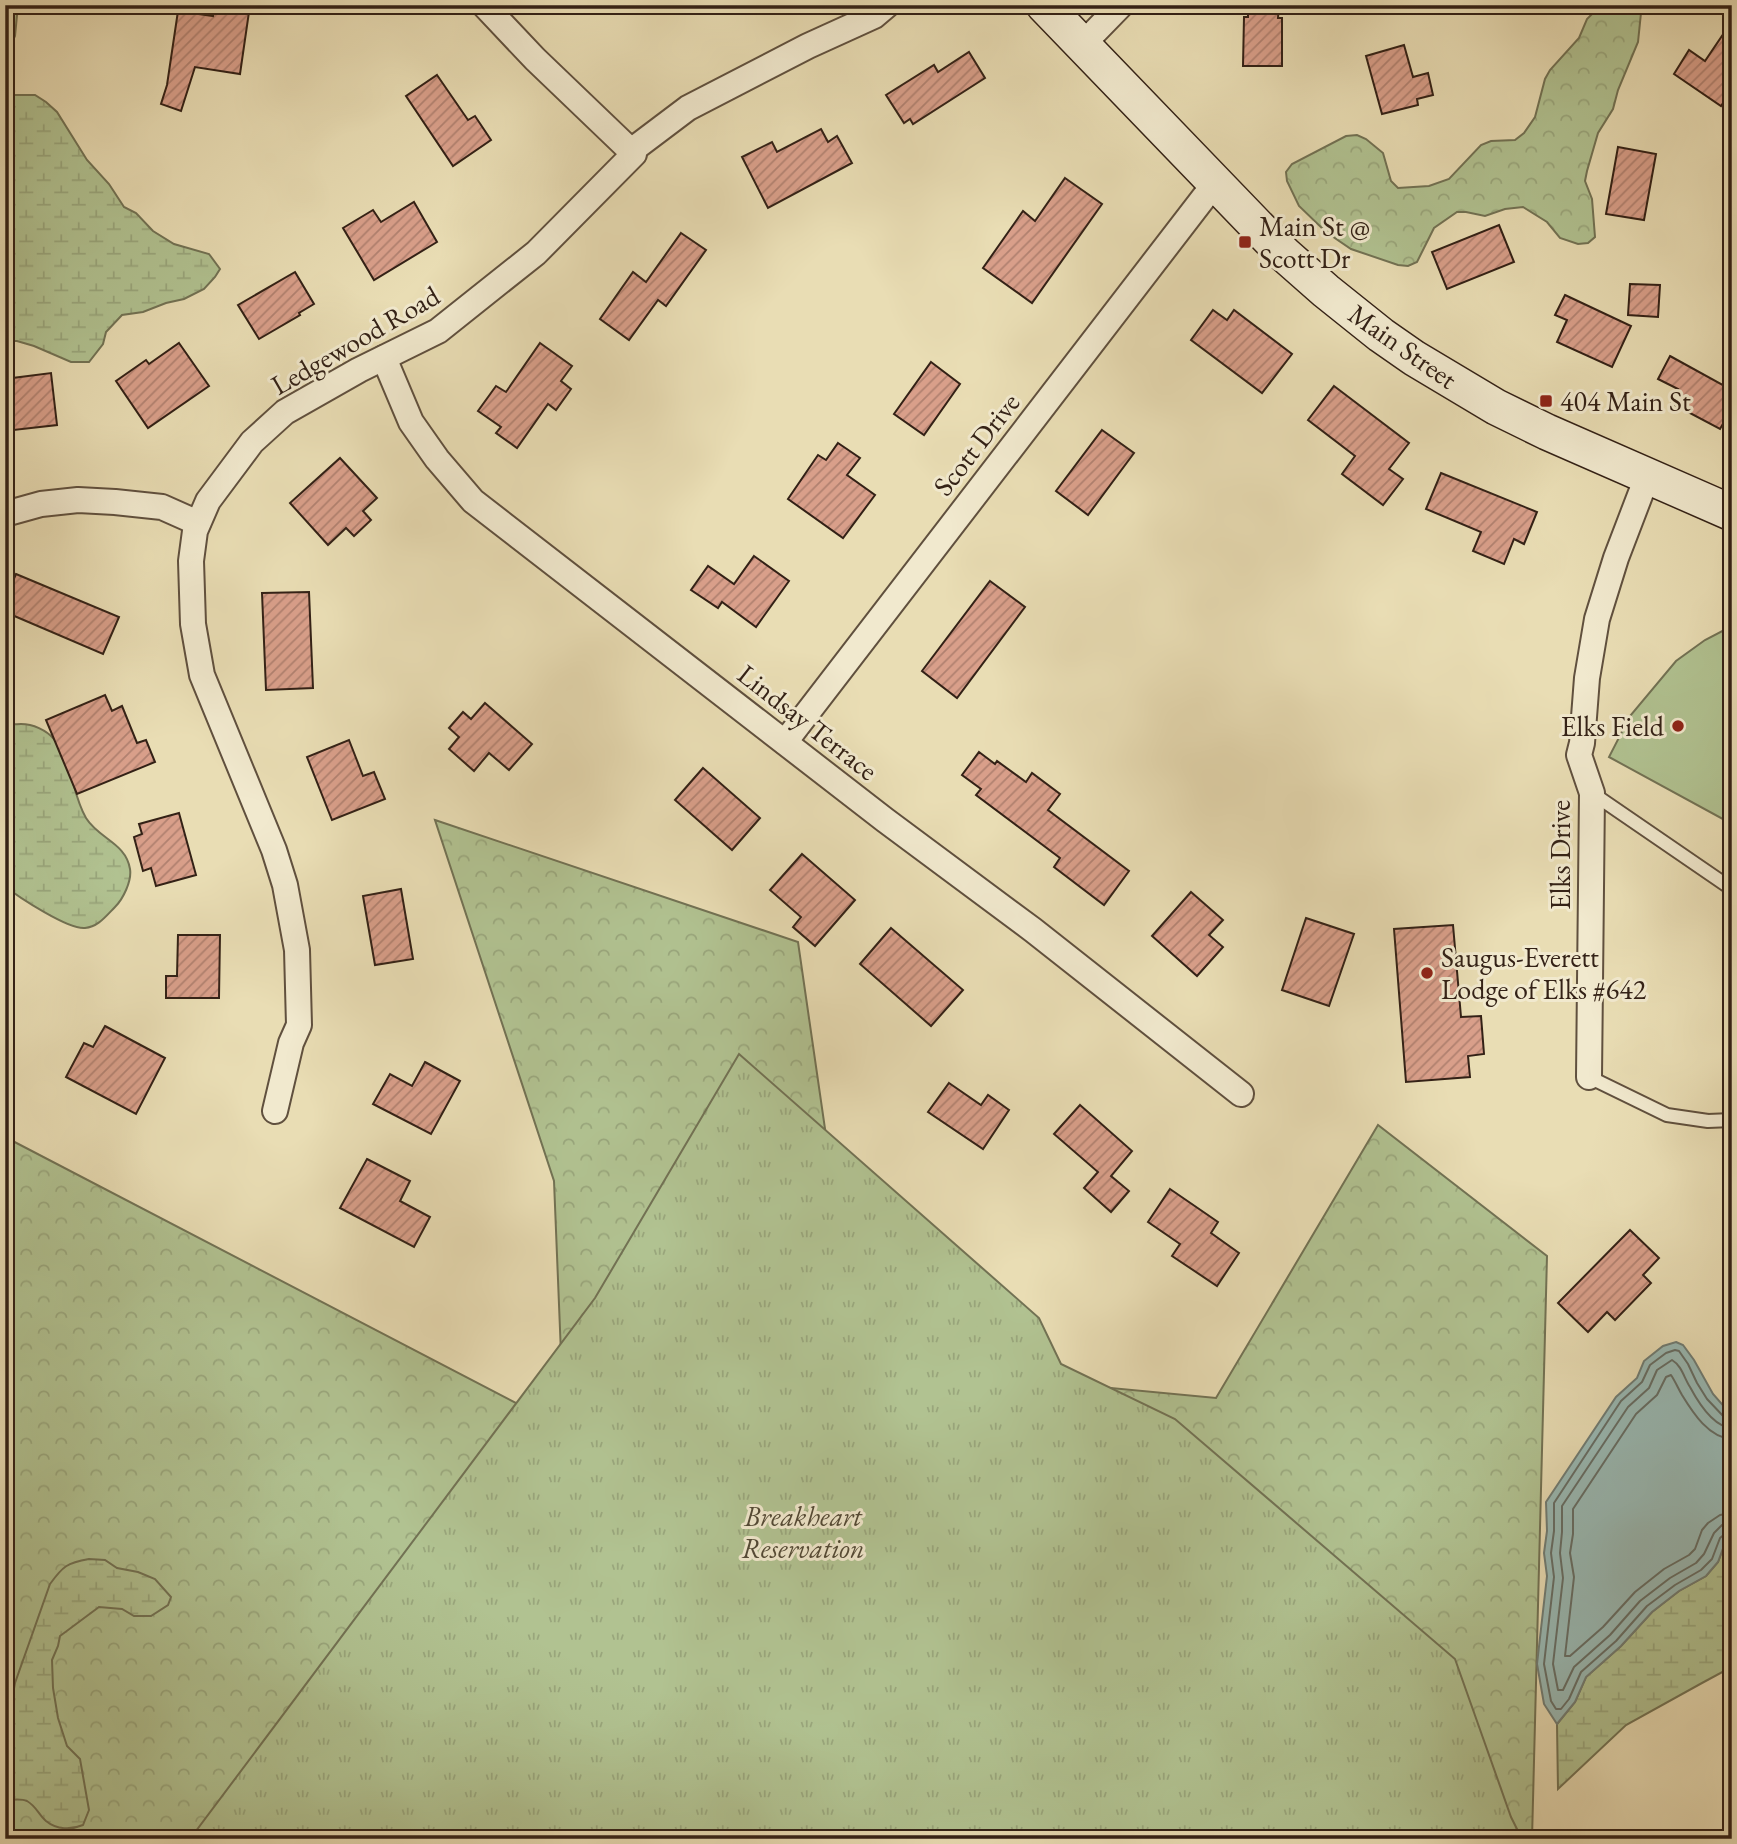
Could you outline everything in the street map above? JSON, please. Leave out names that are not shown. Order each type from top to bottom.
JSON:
[{"type":"main road","name":"Main Street","points":[[1044,5],[1284,254],[1381,335],[1414,358],[1506,412],[1732,513]]},
{"type":"street","points":[[484,5],[535,60],[631,151]]},
{"type":"street","name":"Ledgewood Road","points":[[275,1111],[291,1043],[299,1025],[297,950],[285,885],[274,850],[202,675],[193,624],[191,561],[195,531],[208,502],[252,442],[285,412],[359,370],[438,331],[536,253],[634,154],[631,151],[688,108],[808,46],[874,16],[887,5]]},
{"type":"street","points":[[1082,45],[1121,5]]},
{"type":"street","name":"Scott Drive","points":[[785,742],[1215,183]]},
{"type":"street","name":"Lindsay Terrace","points":[[384,358],[411,422],[437,459],[473,501],[885,820],[1033,930],[1241,1094]]},
{"type":"street","name":"Elks Drive","points":[[1589,1077],[1592,793],[1579,755],[1587,678],[1597,619],[1616,558],[1647,477]]},
{"type":"street","points":[[5,514],[41,504],[78,500],[103,501],[162,507],[198,523]]},
{"type":"lane","points":[[1592,793],[1732,888]]},
{"type":"lane","points":[[1589,1077],[1667,1115],[1708,1121],[1732,1120]]},
{"type":"green space","points":[[5,5],[18,5],[15,36],[5,57]]},
{"type":"green space","points":[[1601,5],[1648,5],[1641,13],[1638,42],[1613,109],[1598,133],[1587,171],[1585,181],[1592,199],[1595,237],[1588,243],[1578,244],[1560,238],[1547,222],[1523,207],[1505,209],[1485,216],[1457,212],[1434,228],[1417,262],[1408,266],[1398,265],[1351,249],[1326,232],[1299,206],[1287,181],[1286,172],[1292,164],[1346,136],[1357,135],[1366,139],[1383,153],[1391,181],[1398,188],[1429,186],[1449,179],[1481,145],[1491,141],[1515,140],[1524,133],[1535,117],[1550,70],[1579,38],[1587,19]]},
{"type":"green space","points":[[5,95],[35,95],[46,102],[57,112],[87,160],[109,184],[124,207],[136,213],[153,231],[174,244],[209,254],[220,269],[204,289],[184,299],[143,312],[122,315],[106,332],[103,344],[89,362],[71,362],[34,346],[5,341]]},
{"type":"green space","name":"Elks Field","points":[[1732,626],[1732,824],[1609,757],[1630,716],[1676,661],[1705,640]]},
{"type":"green space","points":[[5,723],[35,726],[54,739],[65,757],[86,818],[118,847],[127,860],[130,874],[124,895],[94,926],[85,928],[68,924],[32,905],[5,886]]},
{"type":"green space","points":[[435,820],[798,942],[859,1364],[1216,1398],[1378,1125],[1547,1256],[1532,1839],[5,1839],[5,1137],[564,1428],[554,1181]]},
{"type":"green space","name":"Breakheart Reservation","points":[[739,1054],[1039,1318],[1061,1364],[1175,1419],[1455,1659],[1511,1817],[1522,1839],[190,1839],[595,1298]]},
{"type":"green space","points":[[1732,1537],[1732,1670],[1726,1670],[1626,1725],[1558,1789],[1557,1724],[1575,1702],[1586,1677],[1621,1646],[1652,1612],[1679,1591],[1706,1576],[1718,1562],[1725,1543]]},
{"type":"green space","points":[[89,1559],[105,1560],[117,1568],[155,1579],[171,1597],[168,1605],[151,1616],[134,1616],[122,1609],[99,1607],[60,1636],[52,1660],[58,1718],[67,1746],[80,1759],[89,1810],[83,1825],[64,1828],[46,1821],[27,1801],[5,1800],[5,1738],[15,1683],[50,1584],[66,1566]]},
{"type":"water","points":[[1676,1342],[1683,1345],[1713,1394],[1732,1418],[1732,1537],[1725,1543],[1718,1562],[1706,1576],[1679,1591],[1652,1612],[1621,1646],[1586,1677],[1575,1702],[1557,1724],[1544,1704],[1537,1664],[1547,1576],[1544,1553],[1547,1531],[1546,1502],[1616,1397],[1637,1378],[1644,1361],[1663,1346]]},
{"type":"building","points":[[214,5],[250,5],[240,74],[195,67],[181,111],[161,104],[167,85],[178,11],[213,16]]},
{"type":"building","points":[[1248,5],[1279,5],[1278,18],[1282,18],[1282,66],[1243,66],[1244,17],[1248,17]]},
{"type":"building","points":[[1732,21],[1732,90],[1721,106],[1674,74],[1689,50],[1705,61]]},
{"type":"building","points":[[1404,45],[1413,77],[1428,73],[1433,95],[1417,99],[1418,105],[1382,114],[1366,56]]},
{"type":"building","points":[[969,52],[985,78],[913,124],[910,119],[904,123],[886,95],[934,65],[938,72]]},
{"type":"building","points":[[437,75],[468,120],[475,116],[491,140],[453,166],[406,96]]},
{"type":"building","points":[[821,129],[828,142],[837,136],[852,163],[768,208],[742,157],[772,142],[777,152]]},
{"type":"building","points":[[1618,147],[1656,154],[1644,220],[1606,214]]},
{"type":"building","points":[[1065,178],[1102,204],[1032,303],[983,268],[1023,211],[1035,221]]},
{"type":"building","points":[[414,202],[437,242],[374,280],[343,228],[373,210],[381,222]]},
{"type":"building","points":[[1499,225],[1514,262],[1447,289],[1432,252]]},
{"type":"building","points":[[681,233],[706,250],[666,306],[658,300],[629,340],[600,319],[633,272],[646,282]]},
{"type":"building","points":[[295,272],[314,304],[259,339],[238,305]]},
{"type":"building","points":[[1630,284],[1660,285],[1658,317],[1628,315]]},
{"type":"building","points":[[1565,295],[1631,326],[1612,367],[1557,342],[1567,320],[1555,315]]},
{"type":"building","points":[[1213,310],[1227,320],[1234,310],[1292,354],[1262,393],[1191,340]]},
{"type":"building","points":[[179,343],[209,386],[148,428],[116,381],[146,360],[149,364]]},
{"type":"building","points":[[540,343],[572,366],[561,381],[571,389],[556,410],[548,404],[517,448],[496,433],[501,427],[478,411],[496,386],[506,392]]},
{"type":"building","points":[[1670,356],[1732,390],[1732,408],[1720,429],[1671,403],[1678,389],[1658,379]]},
{"type":"building","points":[[931,362],[960,384],[924,435],[894,414]]},
{"type":"building","points":[[51,373],[57,425],[5,431],[5,379]]},
{"type":"building","points":[[1334,386],[1409,443],[1389,469],[1403,479],[1383,505],[1342,474],[1355,456],[1308,420]]},
{"type":"building","points":[[1102,430],[1134,453],[1088,515],[1056,491]]},
{"type":"building","points":[[838,443],[860,458],[847,475],[875,495],[843,538],[788,499],[818,455],[826,460]]},
{"type":"building","points":[[340,458],[377,498],[363,511],[371,520],[354,536],[346,528],[328,545],[290,503]]},
{"type":"building","points":[[1441,473],[1537,512],[1524,544],[1514,539],[1504,564],[1473,551],[1481,532],[1426,509]]},
{"type":"building","points":[[754,556],[789,581],[756,627],[722,602],[718,608],[691,590],[708,566],[734,584]]},
{"type":"building","points":[[16,574],[119,617],[103,654],[5,612],[5,599]]},
{"type":"building","points":[[990,581],[1025,607],[957,698],[922,671]]},
{"type":"building","points":[[309,592],[313,688],[266,690],[262,593]]},
{"type":"building","points":[[105,695],[112,711],[122,706],[137,743],[146,740],[155,762],[77,794],[46,720]]},
{"type":"building","points":[[485,703],[532,744],[509,770],[489,753],[474,771],[449,749],[459,737],[449,728],[463,712],[471,719]]},
{"type":"building","points":[[349,740],[363,776],[374,772],[385,799],[332,820],[307,757]]},
{"type":"building","points":[[979,752],[1026,782],[1032,773],[1060,794],[1048,810],[1129,871],[1104,905],[1054,867],[1060,858],[976,795],[981,789],[962,775]]},
{"type":"building","points":[[703,768],[760,818],[732,850],[675,800]]},
{"type":"building","points":[[179,813],[196,875],[156,886],[151,868],[143,871],[134,837],[142,834],[139,824]]},
{"type":"building","points":[[802,854],[855,900],[815,946],[793,927],[801,917],[770,890]]},
{"type":"building","points":[[401,889],[413,959],[375,965],[363,896]]},
{"type":"building","points":[[1191,892],[1223,920],[1209,935],[1223,947],[1197,976],[1152,936]]},
{"type":"building","points":[[1306,918],[1354,934],[1329,1006],[1282,990]]},
{"type":"building","name":"Saugus-Everett Lodge of Elks #642","points":[[1453,925],[1461,1017],[1481,1016],[1484,1054],[1468,1056],[1470,1077],[1406,1082],[1394,929]]},
{"type":"building","points":[[891,928],[963,990],[931,1026],[860,964]]},
{"type":"building","points":[[178,935],[220,935],[219,998],[166,998],[166,976],[177,976]]},
{"type":"building","points":[[105,1026],[165,1058],[136,1114],[66,1077],[84,1043],[93,1047]]},
{"type":"building","points":[[425,1062],[460,1081],[431,1134],[373,1104],[390,1074],[412,1086]]},
{"type":"building","points":[[949,1083],[981,1105],[988,1095],[1009,1110],[983,1149],[928,1112]]},
{"type":"building","points":[[1080,1105],[1132,1151],[1111,1176],[1129,1191],[1111,1212],[1084,1188],[1098,1172],[1054,1134]]},
{"type":"building","points":[[367,1159],[410,1181],[400,1201],[430,1217],[414,1247],[340,1208]]},
{"type":"building","points":[[1170,1189],[1218,1222],[1211,1233],[1239,1253],[1217,1286],[1172,1256],[1180,1244],[1148,1222]]},
{"type":"building","points":[[1630,1230],[1659,1258],[1643,1275],[1651,1283],[1615,1320],[1607,1312],[1588,1332],[1558,1303]]},
{"type":"place","name":"Main St @ Scott Dr","points":[[1245,242]]},
{"type":"place","name":"404 Main St","points":[[1546,401]]},
{"type":"place","name":"Elks Field","points":[[1678,726]]},
{"type":"place","name":"Saugus-Everett Lodge of Elks #642","points":[[1427,973]]}]
